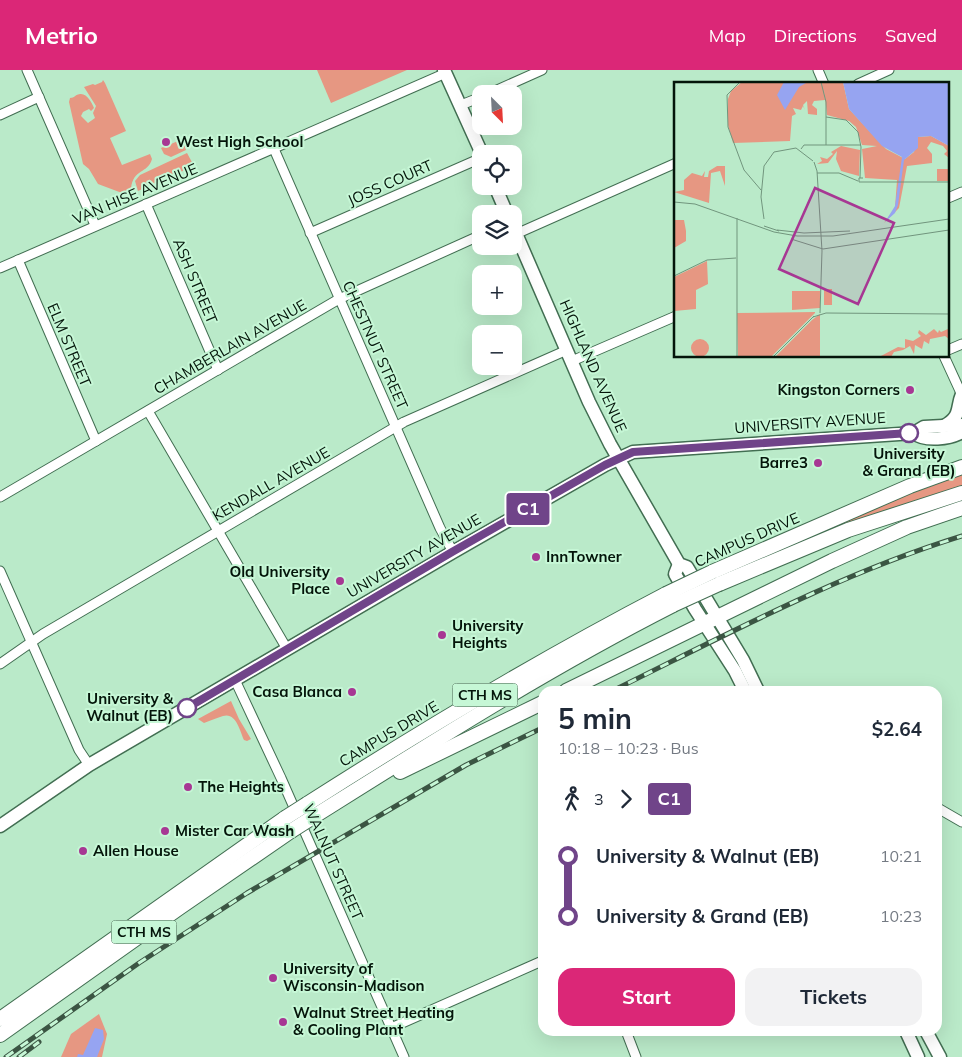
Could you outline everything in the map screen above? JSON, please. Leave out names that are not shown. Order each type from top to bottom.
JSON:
[{"type":"main road","name":"CAMPUS DRIVE","points":[[0,1019],[285,818],[382,756],[560,651],[910,486],[962,467]]},
{"type":"main road","name":"CAMPUS DRIVE","points":[[715,578],[848,530],[962,492]]},
{"type":"main road","points":[[576,686],[874,541],[962,508]]},
{"type":"main road","name":"CAMPUS DRIVE","points":[[0,1035],[178,908],[291,831],[528,685],[636,624],[670,599]]},
{"type":"main road","points":[[338,801],[538,705]]},
{"type":"street","points":[[27,70],[96,225]]},
{"type":"street","points":[[508,85],[542,70]]},
{"type":"street","points":[[818,70],[823,82]]},
{"type":"street","points":[[862,82],[889,70]]},
{"type":"street","points":[[445,72],[478,145]]},
{"type":"street","name":"VAN HISE AVENUE","points":[[0,268],[274,149],[445,72]]},
{"type":"street","points":[[0,114],[39,97]]},
{"type":"street","points":[[461,106],[472,100]]},
{"type":"street","name":"CHESTNUT STREET","points":[[274,149],[452,552]]},
{"type":"street","name":"JOSS COURT","points":[[310,233],[472,162]]},
{"type":"street","points":[[522,228],[674,164]]},
{"type":"street","points":[[950,197],[962,192]]},
{"type":"street","name":"ASH STREET","points":[[146,204],[218,370]]},
{"type":"street","name":"CHAMBERLAIN AVENUE","points":[[0,497],[339,299],[472,239]]},
{"type":"street","name":"HIGHLAND AVENUE","points":[[522,247],[602,427],[619,459],[679,564],[687,567],[743,660],[756,686]]},
{"type":"street","name":"ELM STREET","points":[[18,260],[96,441]]},
{"type":"street","name":"KENDALL AVENUE","points":[[0,664],[32,642],[396,427],[570,356],[674,317]]},
{"type":"street","points":[[950,349],[962,344]]},
{"type":"street","points":[[944,426],[958,415],[961,409],[962,394],[945,358]]},
{"type":"street","points":[[148,411],[287,649]]},
{"type":"street","points":[[914,433],[924,427],[962,424]]},
{"type":"street","points":[[914,433],[928,438],[954,436],[962,432]]},
{"type":"street","name":"UNIVERSITY AVENUE","points":[[0,826],[89,765],[452,552],[619,459],[639,450],[914,433]]},
{"type":"street","name":"HIGHLAND AVENUE","points":[[679,564],[675,574],[703,624],[735,671],[742,686]]},
{"type":"street","points":[[0,571],[79,750],[89,765]]},
{"type":"street","name":"WALNUT STREET","points":[[235,680],[281,778],[404,1057]]},
{"type":"street","points":[[942,811],[962,822]]},
{"type":"street","points":[[391,1028],[538,963]]},
{"type":"street","points":[[628,1036],[636,1057]]},
{"type":"street","points":[[908,1036],[918,1057]]},
{"type":"street","points":[[929,1036],[940,1057]]},
{"type":"shaded area","points":[[317,70],[407,70],[331,103]]},
{"type":"shaded area","points":[[103,80],[126,131],[110,138],[122,165],[150,154],[152,159],[147,167],[137,174],[132,182],[131,189],[122,193],[98,184],[89,169],[83,164],[69,102],[70,98],[80,94],[85,95],[89,99],[94,108],[91,111],[89,109],[83,112],[81,116],[88,123],[95,118],[93,113],[96,106],[84,87],[95,85]]},
{"type":"shaded area","points":[[183,139],[186,150],[171,157],[164,154],[161,148]]},
{"type":"shaded area","points":[[187,153],[194,166],[138,191],[135,181],[140,175]]},
{"type":"shaded area","points":[[962,475],[962,486],[895,507],[831,531],[830,528],[899,498]]},
{"type":"shaded area","points":[[231,701],[251,739],[247,741],[244,740],[237,723],[231,717],[223,716],[204,723],[198,719]]},
{"type":"shaded area","points":[[99,1014],[107,1034],[102,1057],[61,1057],[71,1034]]},
{"type":"water","points":[[95,1028],[103,1030],[104,1039],[97,1057],[77,1057],[78,1054],[83,1055]]},
{"type":"railway","points":[[622,686],[740,627],[827,587],[871,568],[962,536]]},
{"type":"railway","points":[[6,1057],[139,963],[247,893],[466,765],[538,730]]},
{"type":"railway","points":[[19,1057],[39,1042]]},
{"type":"bus line","name":"C1","points":[[187,708],[452,552],[605,465],[633,452],[639,450],[909,433]]},
{"type":"place","name":"West High School","points":[[166,142]]},
{"type":"place","name":"Kingston Corners","points":[[910,390]]},
{"type":"place","name":"University & Grand (EB)","points":[[909,433]]},
{"type":"place","name":"Barre3","points":[[818,463]]},
{"type":"place","name":"InnTowner","points":[[536,557]]},
{"type":"place","name":"Old University Place","points":[[340,581]]},
{"type":"place","name":"University Heights","points":[[442,635]]},
{"type":"place","name":"Casa Blanca","points":[[352,692]]},
{"type":"place","name":"University & Walnut (EB)","points":[[187,708]]},
{"type":"place","name":"The Heights","points":[[188,787]]},
{"type":"place","name":"Mister Car Wash","points":[[165,831]]},
{"type":"place","name":"Allen House","points":[[83,851]]},
{"type":"place","name":"University of Wisconsin-Madison","points":[[273,978]]},
{"type":"place","name":"Walnut Street Heating & Cooling Plant","points":[[283,1022]]}]
